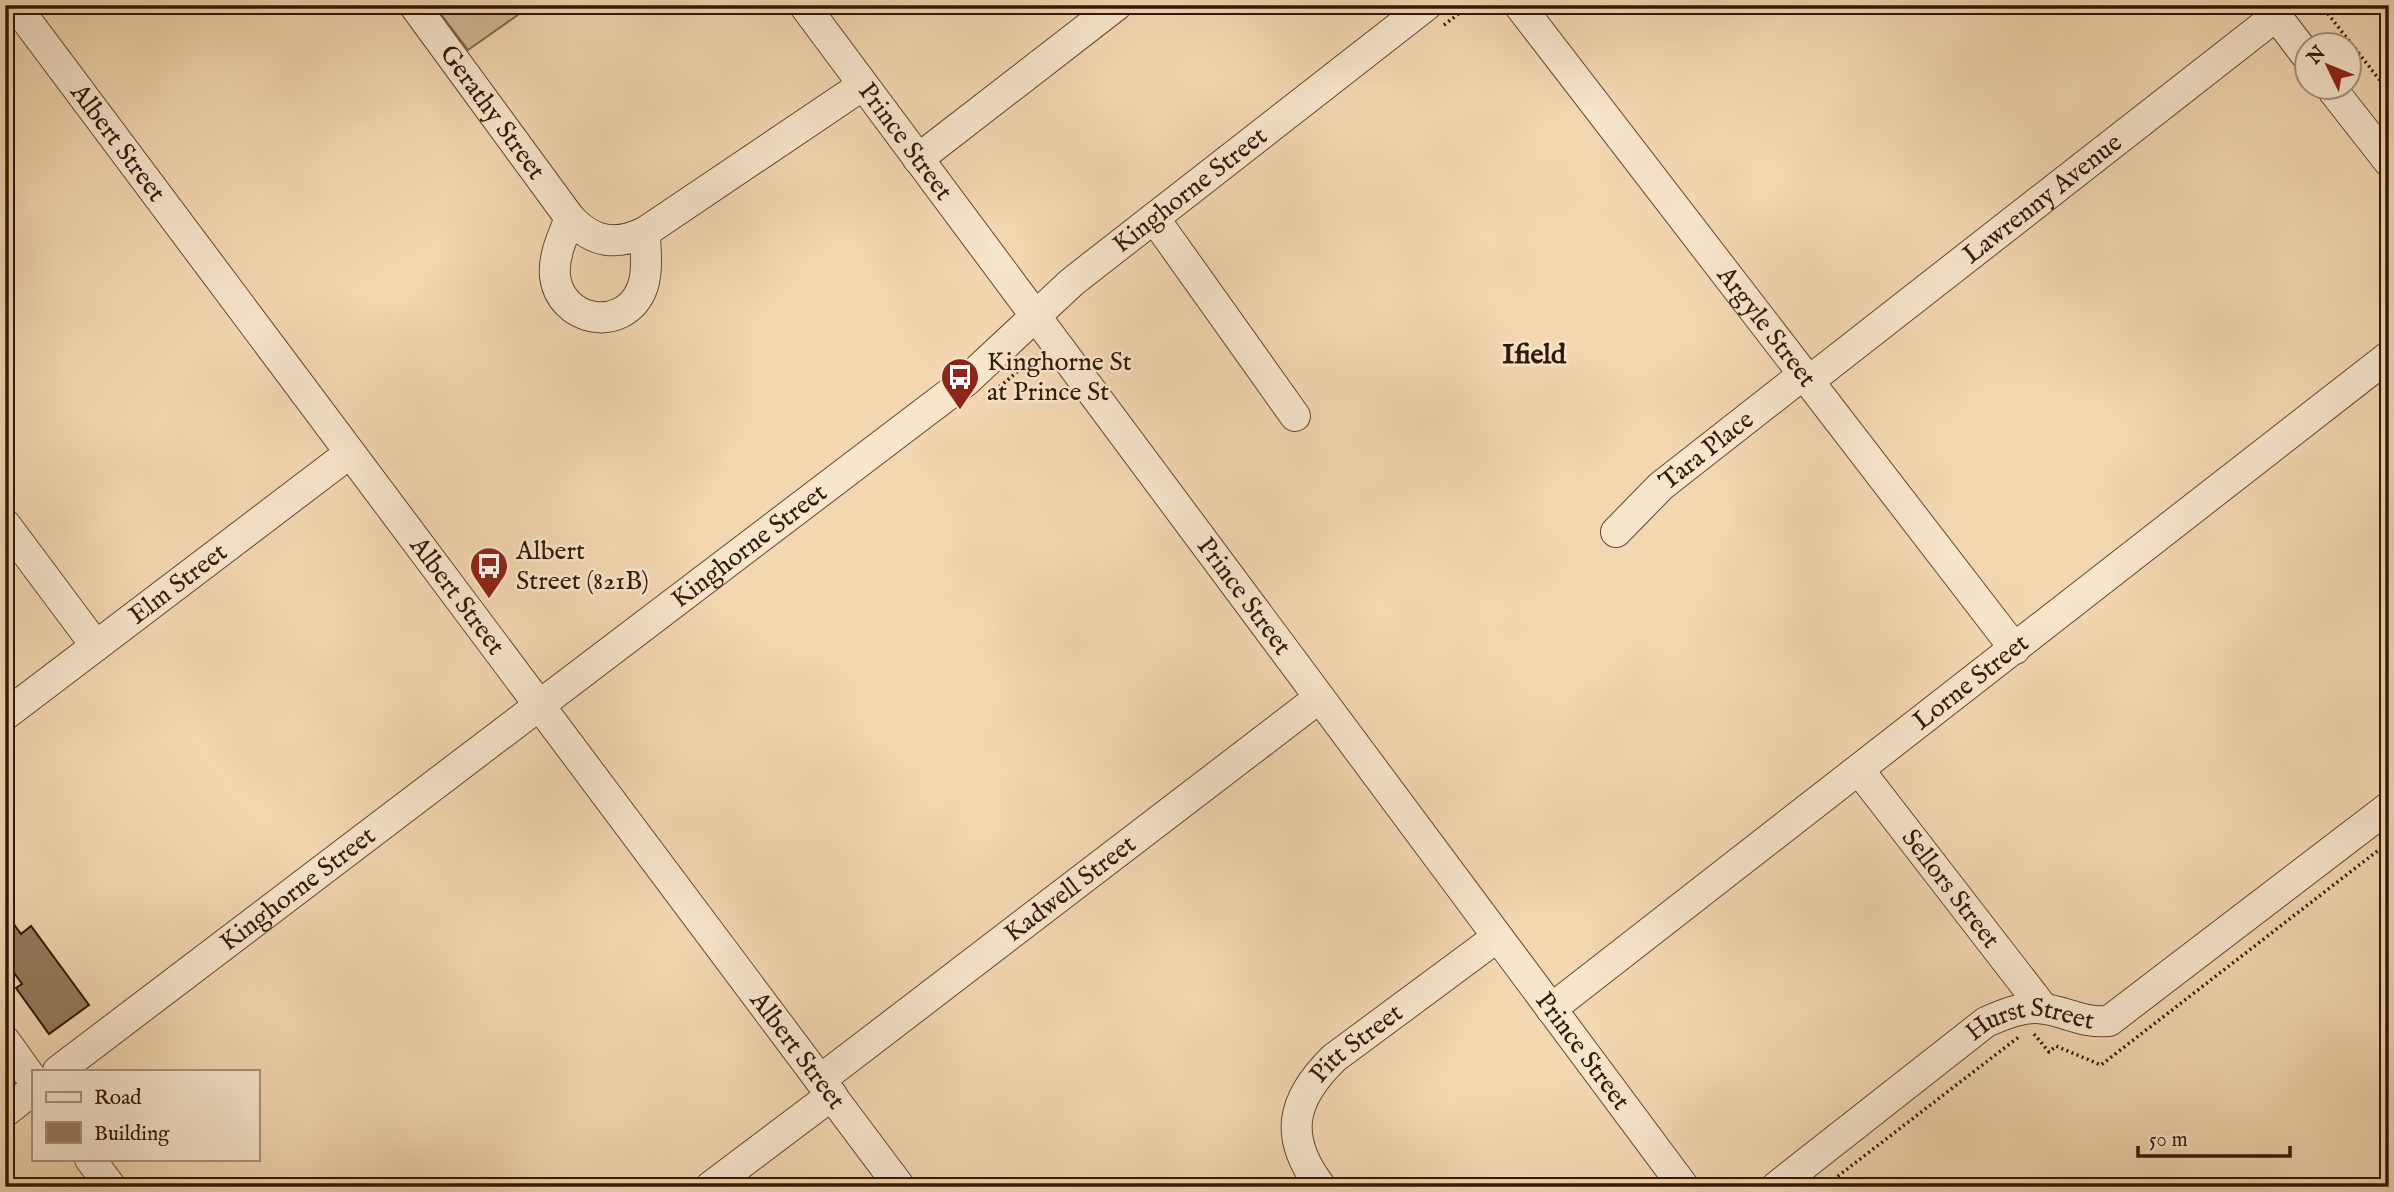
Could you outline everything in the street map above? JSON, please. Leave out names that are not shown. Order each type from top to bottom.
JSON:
[{"type":"street","name":"Albert Street","points":[[15,5],[900,1187]]},
{"type":"street","name":"Gerathy Street","points":[[414,5],[570,218],[579,228],[603,240],[616,242],[645,232],[863,85]]},
{"type":"street","name":"Prince Street","points":[[804,5],[1496,938],[1684,1187]]},
{"type":"street","points":[[918,159],[1117,5]]},
{"type":"street","name":"Kinghorne Street","points":[[59,1070],[966,381],[1035,315],[1154,218],[1427,5]]},
{"type":"street","name":"Argyle Street","points":[[1519,5],[2015,649]]},
{"type":"street","points":[[2272,10],[2292,36]]},
{"type":"street","name":"Lawrenny Avenue","points":[[1806,378],[2272,10]]},
{"type":"street","points":[[2343,102],[2389,162]]},
{"type":"street","points":[[570,218],[559,246],[555,273],[561,296],[578,313],[588,316],[612,316],[634,302],[644,283],[645,232]]},
{"type":"street","points":[[1154,218],[1295,416]]},
{"type":"street","name":"Lorne Street","points":[[1551,1009],[2389,356]]},
{"type":"street","name":"Tara Place","points":[[1616,532],[1661,486],[1806,378]]},
{"type":"street","name":"Elm Street","points":[[5,715],[350,453]]},
{"type":"street","points":[[5,524],[96,646]]},
{"type":"street","name":"Kadwell Street","points":[[710,1187],[826,1088],[1319,698]]},
{"type":"street","name":"Sellors Street","points":[[1859,770],[2043,1008]]},
{"type":"street","name":"Hurst Street","points":[[1776,1187],[1986,1022],[2008,1012],[2043,1008],[2088,1023],[2109,1021],[2389,807]]},
{"type":"street","name":"Pitt Street","points":[[1321,1187],[1301,1156],[1296,1127],[1299,1102],[1313,1078],[1334,1058],[1496,938]]},
{"type":"street","points":[[5,1041],[32,1079]]},
{"type":"street","points":[[5,1112],[32,1091]]},
{"type":"street","points":[[91,1160],[111,1187]]},
{"type":"path","points":[[2321,5],[2389,92]]},
{"type":"path","points":[[982,401],[1038,355]]},
{"type":"shaded area","points":[[434,5],[532,5],[468,50]]},
{"type":"building","points":[[5,912],[21,934],[31,926],[89,1005],[49,1034],[16,988],[22,984],[5,960]]},
{"type":"place","name":"Kinghorne St at Prince St","points":[[960,411]]},
{"type":"place","name":"Albert Street (821B)","points":[[489,600]]},
{"type":"district","name":"Ifield","points":[[1534,355]]}]
